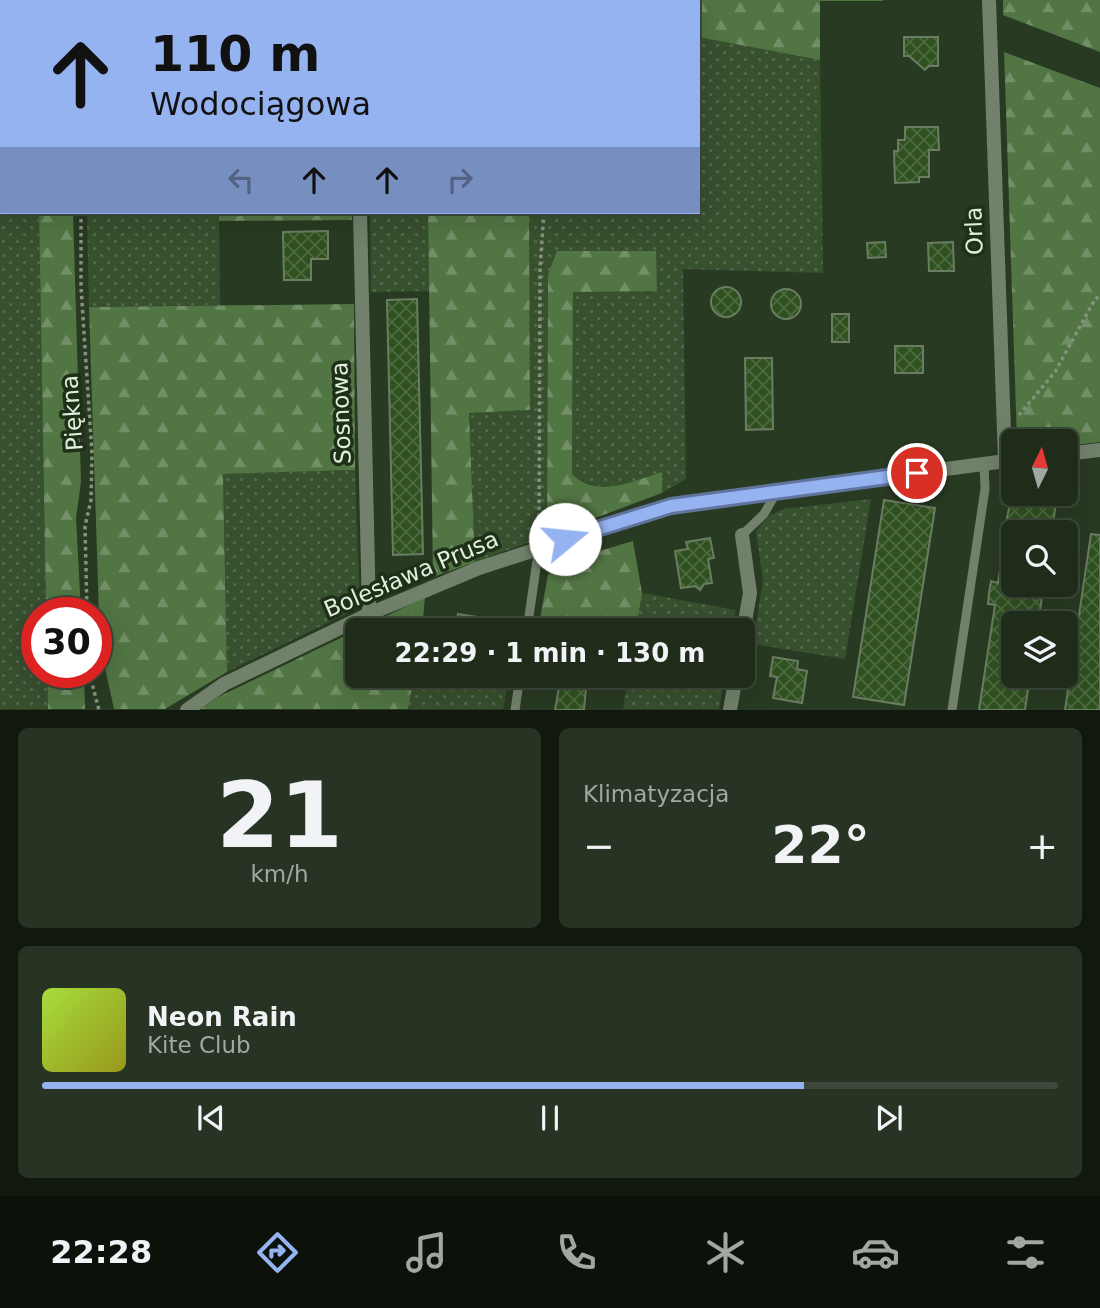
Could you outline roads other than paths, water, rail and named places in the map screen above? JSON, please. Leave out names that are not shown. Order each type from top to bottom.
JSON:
[{"type":"street","name":"Orla","points":[[989,0],[1004,429]]},
{"type":"street","name":"Sosnowa","points":[[360,214],[369,614]]},
{"type":"street","points":[[1078,453],[1100,450]]},
{"type":"street","name":"Bolesława Prusa","points":[[187,709],[223,684],[369,614],[479,568],[671,506],[1001,462]]},
{"type":"street","points":[[742,535],[750,593],[746,618]]},
{"type":"street","points":[[730,709],[734,688]]},
{"type":"lane","points":[[952,709],[985,489],[984,463]]},
{"type":"lane","points":[[742,535],[764,514],[776,493]]},
{"type":"lane","points":[[529,618],[539,547]]},
{"type":"lane","points":[[515,709],[518,688]]}]
